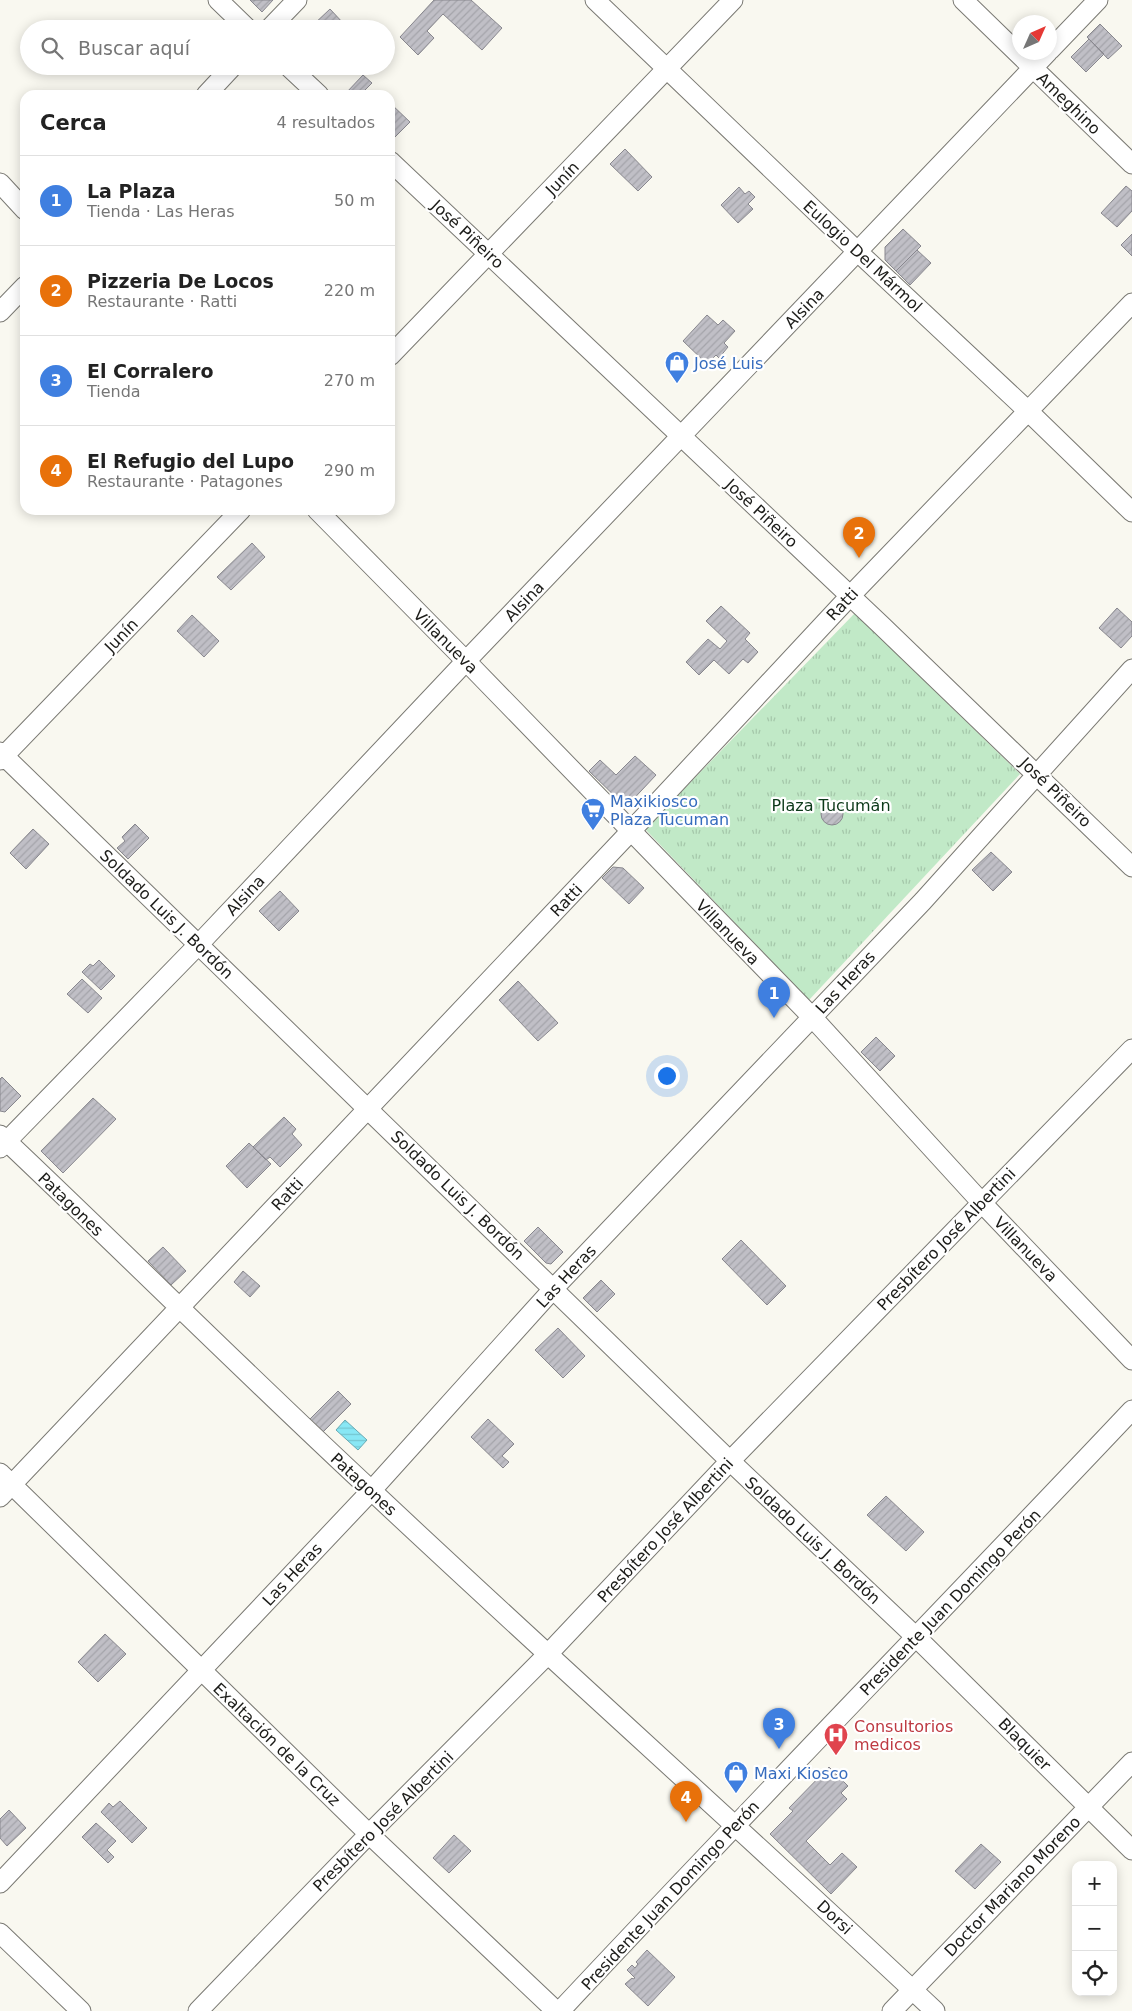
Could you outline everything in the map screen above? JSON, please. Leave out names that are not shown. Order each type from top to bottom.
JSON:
[{"type":"street","points":[[218,0],[239,20]]},
{"type":"street","points":[[278,20],[297,0]]},
{"type":"street","name":"Eulogio Del Mármol","points":[[595,0],[1132,512]]},
{"type":"street","name":"Junín","points":[[395,351],[733,0]]},
{"type":"street","name":"Ameghino","points":[[963,0],[1132,164]]},
{"type":"street","name":"Alsina","points":[[1057,44],[1098,0]]},
{"type":"street","name":"Alsina","points":[[2,1142],[199,944],[466,661],[1041,60]]},
{"type":"street","points":[[211,90],[225,75]]},
{"type":"street","points":[[298,75],[314,90]]},
{"type":"street","name":"José Piñeiro","points":[[395,166],[850,596],[1132,867]]},
{"type":"street","points":[[0,183],[20,205]]},
{"type":"street","points":[[0,312],[20,291]]},
{"type":"street","name":"Ratti","points":[[4,1485],[180,1309],[850,596],[1132,303]]},
{"type":"street","name":"Junín","points":[[1,756],[236,515]]},
{"type":"street","name":"Villanueva","points":[[322,515],[812,1017],[982,1203],[1132,1360]]},
{"type":"street","name":"Las Heras","points":[[0,1883],[371,1491],[554,1288],[922,901],[1132,669]]},
{"type":"street","name":"Soldado Luis J. Bordón","points":[[1,756],[199,944],[916,1638]]},
{"type":"street","name":"Presbítero José Albertini","points":[[198,2011],[369,1834],[548,1654],[730,1460],[1132,1049]]},
{"type":"street","name":"Patagones","points":[[2,1142],[371,1491],[735,1824]]},
{"type":"street","name":"Presidente Juan Domingo Perón","points":[[560,2011],[735,1824],[916,1638],[1132,1410]]},
{"type":"street","name":"Exaltación de la Cruz","points":[[4,1485],[202,1671],[369,1834],[556,2011]]},
{"type":"street","name":"Blaquier","points":[[916,1638],[1132,1850]]},
{"type":"street","name":"Doctor Mariano Moreno","points":[[892,2011],[1132,1762]]},
{"type":"street","name":"Dorsi","points":[[735,1824],[935,2011]]},
{"type":"street","points":[[0,1933],[81,2011]]},
{"type":"green space","name":"Plaza Tucumán","points":[[855,613],[1020,774],[809,1000],[645,829]]},
{"type":"water","points":[[345,1420],[367,1440],[358,1450],[336,1430]]},
{"type":"building","points":[[250,0],[273,0],[262,12]]},
{"type":"building","points":[[434,0],[471,0],[502,28],[482,50],[443,14],[427,31],[434,38],[418,55],[400,37]]},
{"type":"building","points":[[330,9],[340,20],[318,20]]},
{"type":"building","points":[[1100,24],[1122,46],[1108,59],[1087,37]]},
{"type":"building","points":[[1089,39],[1104,54],[1086,72],[1071,57]]},
{"type":"building","points":[[363,75],[372,83],[365,90],[349,90]]},
{"type":"building","points":[[395,108],[410,122],[395,137]]},
{"type":"building","points":[[625,149],[652,177],[638,191],[610,164]]},
{"type":"building","points":[[1126,186],[1132,191],[1132,211],[1117,227],[1101,213]]},
{"type":"building","points":[[739,187],[745,194],[749,191],[755,197],[748,204],[753,209],[738,223],[721,205]]},
{"type":"building","points":[[903,229],[921,246],[896,271],[885,260],[885,247]]},
{"type":"building","points":[[1132,234],[1132,256],[1121,245]]},
{"type":"building","points":[[917,250],[931,263],[910,285],[896,271]]},
{"type":"building","points":[[707,315],[718,325],[723,320],[735,331],[724,343],[728,347],[719,358],[716,355],[707,364],[683,341]]},
{"type":"building","points":[[252,543],[265,557],[231,590],[217,577]]},
{"type":"building","points":[[721,606],[750,633],[745,639],[758,652],[748,663],[743,659],[729,674],[714,660],[699,675],[686,662],[708,639],[720,649],[727,641],[706,621]]},
{"type":"building","points":[[1117,608],[1132,622],[1132,636],[1121,648],[1099,628]]},
{"type":"building","points":[[192,615],[219,641],[204,657],[177,631]]},
{"type":"building","points":[[635,756],[656,775],[626,807],[589,771],[600,760],[616,775]]},
{"type":"building","points":[[832,803],[840,806],[843,814],[840,822],[832,825],[824,822],[821,814],[824,806]]},
{"type":"building","points":[[135,824],[149,838],[128,859],[117,848],[125,841],[122,837]]},
{"type":"building","points":[[33,829],[49,844],[26,869],[10,853]]},
{"type":"building","points":[[991,852],[1012,872],[993,891],[972,870]]},
{"type":"building","points":[[613,867],[623,868],[644,888],[629,904],[602,878]]},
{"type":"building","points":[[280,891],[299,911],[279,931],[259,911]]},
{"type":"building","points":[[99,960],[115,976],[101,990],[82,972],[90,964],[93,966]]},
{"type":"building","points":[[82,979],[102,998],[88,1013],[67,994]]},
{"type":"building","points":[[518,981],[558,1023],[538,1041],[499,1000]]},
{"type":"building","points":[[876,1037],[895,1056],[880,1071],[861,1052]]},
{"type":"building","points":[[2,1077],[21,1096],[5,1112],[0,1111],[0,1079]]},
{"type":"building","points":[[93,1098],[116,1119],[63,1173],[41,1151]]},
{"type":"building","points":[[284,1117],[296,1129],[292,1134],[302,1145],[280,1167],[270,1157],[266,1160],[253,1147]]},
{"type":"building","points":[[249,1143],[271,1164],[247,1188],[226,1166]]},
{"type":"building","points":[[538,1227],[563,1252],[551,1264],[546,1263],[524,1241]]},
{"type":"building","points":[[741,1240],[786,1286],[767,1305],[722,1259]]},
{"type":"building","points":[[163,1247],[186,1271],[171,1285],[148,1261]]},
{"type":"building","points":[[243,1271],[260,1286],[250,1297],[234,1282]]},
{"type":"building","points":[[601,1280],[615,1294],[597,1312],[583,1298]]},
{"type":"building","points":[[558,1328],[585,1356],[563,1378],[535,1350]]},
{"type":"building","points":[[338,1391],[351,1404],[323,1432],[310,1419]]},
{"type":"building","points":[[488,1419],[514,1444],[502,1456],[509,1462],[503,1468],[471,1437]]},
{"type":"building","points":[[886,1496],[924,1532],[906,1551],[867,1515]]},
{"type":"building","points":[[105,1634],[126,1654],[98,1682],[78,1662]]},
{"type":"building","points":[[829,1767],[848,1786],[841,1793],[847,1799],[806,1841],[830,1865],[842,1853],[857,1867],[831,1894],[770,1834],[793,1811],[789,1808]]},
{"type":"building","points":[[120,1801],[147,1828],[132,1843],[101,1812],[109,1803],[113,1807]]},
{"type":"building","points":[[9,1810],[26,1828],[7,1846],[0,1838],[0,1819]]},
{"type":"building","points":[[96,1823],[116,1841],[107,1850],[114,1857],[108,1863],[82,1837]]},
{"type":"building","points":[[454,1835],[471,1851],[449,1873],[433,1858]]},
{"type":"building","points":[[981,1844],[1001,1862],[975,1889],[955,1871]]},
{"type":"building","points":[[647,1950],[675,1977],[648,2006],[625,1984],[632,1978],[635,1978],[627,1970],[632,1965],[635,1968],[638,1964],[636,1962]]},
{"type":"place","name":"José Luis","points":[[677,384]]},
{"type":"place","name":"Pizzeria De Locos","points":[[859,558]]},
{"type":"place","name":"Maxikiosco Plaza Tucuman","points":[[593,831]]},
{"type":"place","name":"La Plaza","points":[[774,1018]]},
{"type":"place","name":"El Corralero","points":[[779,1749]]},
{"type":"place","name":"Consultorios medicos","points":[[836,1756]]},
{"type":"place","name":"Maxi Kiosco","points":[[736,1794]]},
{"type":"place","name":"El Refugio del Lupo","points":[[686,1822]]}]
